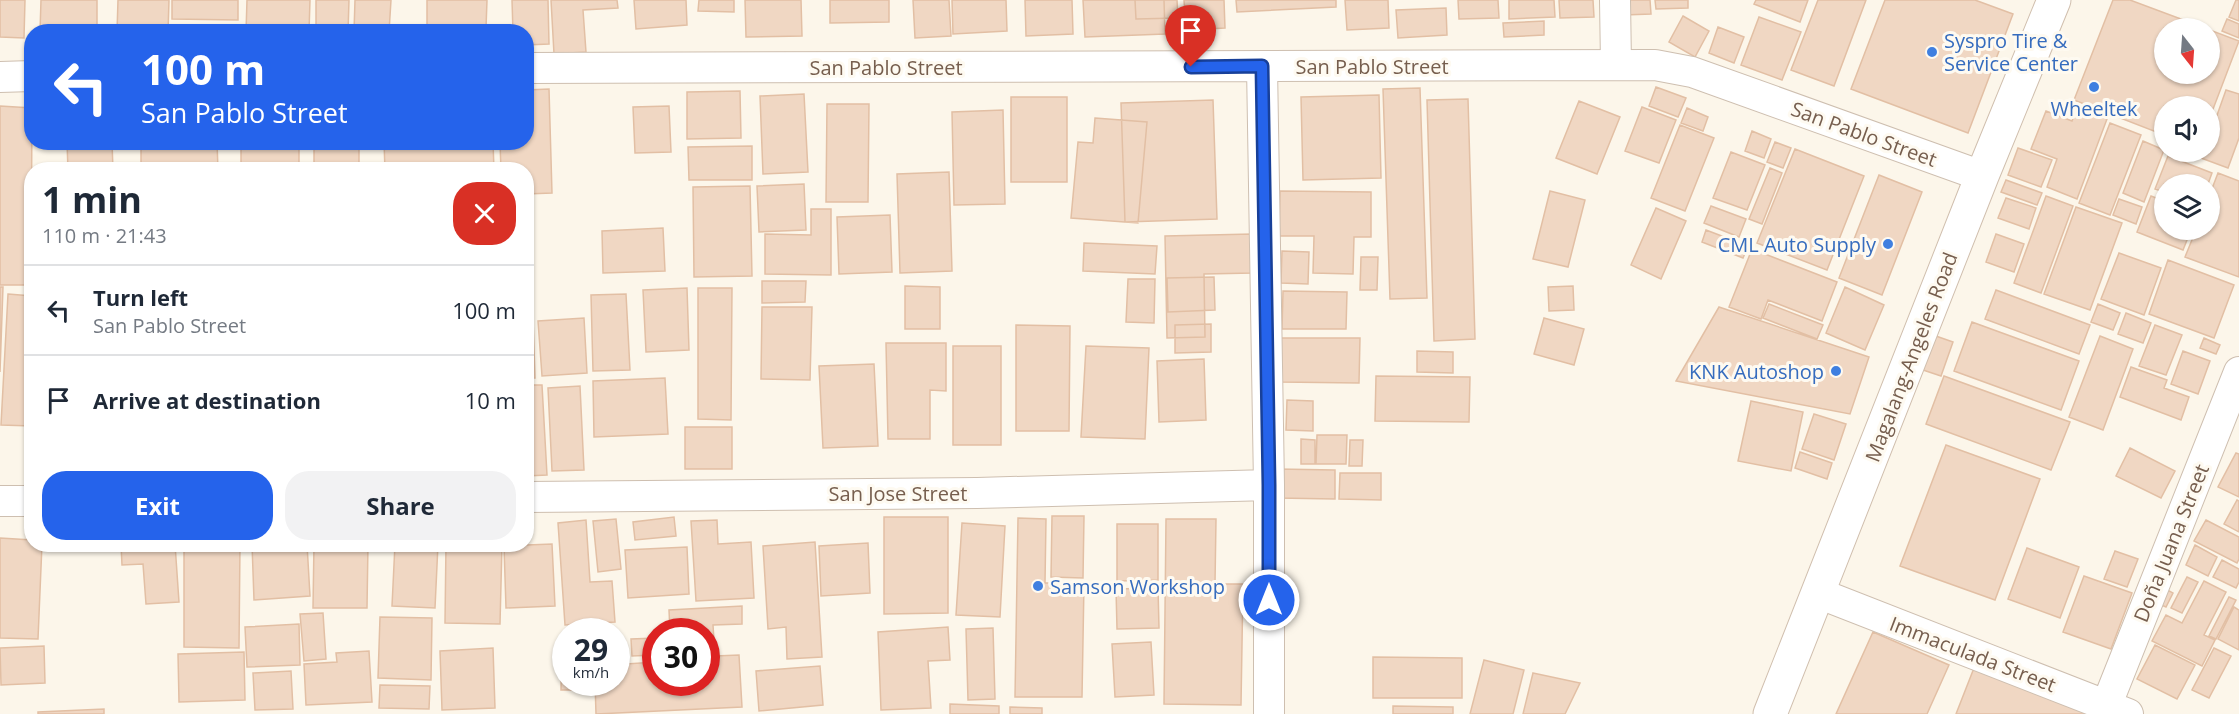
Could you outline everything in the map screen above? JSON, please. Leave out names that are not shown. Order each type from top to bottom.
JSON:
[{"type":"main road","name":"Magalang-Angeles Road","points":[[1770,714],[1982,176],[2054,0]]},
{"type":"street","points":[[1615,0],[1616,64]]},
{"type":"street","name":"San Pablo Street","points":[[534,68],[1655,65],[1692,72],[1982,176]]},
{"type":"street","points":[[1262,66],[1269,485],[1269,714]]},
{"type":"street","points":[[0,77],[24,76]]},
{"type":"street","name":"Doña Juana Street","points":[[2112,711],[2239,372]]},
{"type":"street","name":"San Jose Street","points":[[534,497],[977,493],[1269,485]]},
{"type":"street","points":[[0,501],[24,501]]},
{"type":"street","name":"Immaculada Street","points":[[1818,593],[2112,711]]},
{"type":"building","points":[[0,0],[25,0],[24,38],[0,37]]},
{"type":"building","points":[[41,0],[97,0],[97,24],[40,24]]},
{"type":"building","points":[[118,0],[169,0],[168,24],[117,24]]},
{"type":"building","points":[[172,0],[238,0],[238,20],[172,19]]},
{"type":"building","points":[[247,0],[310,0],[309,24],[246,24]]},
{"type":"building","points":[[316,0],[349,0],[348,24],[316,24]]},
{"type":"building","points":[[355,0],[391,0],[390,24],[354,24]]},
{"type":"building","points":[[427,0],[487,0],[486,24],[427,24]]},
{"type":"building","points":[[512,0],[548,0],[549,44],[534,45],[534,24],[513,24]]},
{"type":"building","points":[[551,0],[617,0],[618,8],[583,10],[586,52],[554,54]]},
{"type":"building","points":[[634,0],[686,0],[687,25],[636,29]]},
{"type":"building","points":[[699,0],[734,0],[734,12],[698,11]]},
{"type":"building","points":[[745,0],[801,0],[802,36],[746,37]]},
{"type":"building","points":[[830,0],[889,0],[889,22],[830,23]]},
{"type":"building","points":[[913,0],[949,0],[951,36],[915,38]]},
{"type":"building","points":[[952,0],[1006,0],[1007,31],[953,34]]},
{"type":"building","points":[[1025,0],[1072,0],[1073,34],[1026,36]]},
{"type":"building","points":[[1083,0],[1164,0],[1165,34],[1085,37]]},
{"type":"building","points":[[1135,0],[1177,0],[1178,18],[1136,19]]},
{"type":"building","points":[[1184,0],[1224,0],[1225,28],[1186,30]]},
{"type":"building","points":[[1236,0],[1336,0],[1336,7],[1237,12]]},
{"type":"building","points":[[1345,0],[1388,0],[1389,28],[1347,30]]},
{"type":"building","points":[[1458,0],[1498,0],[1499,18],[1459,19]]},
{"type":"building","points":[[1509,0],[1554,0],[1555,17],[1509,19]]},
{"type":"building","points":[[1559,0],[1593,0],[1594,17],[1560,18]]},
{"type":"building","points":[[1623,0],[1650,0],[1651,14],[1624,15]]},
{"type":"building","points":[[1655,0],[1688,0],[1688,8],[1656,9]]},
{"type":"building","points":[[1756,0],[1808,0],[1800,22],[1754,4]]},
{"type":"building","points":[[1818,0],[1866,0],[1834,86],[1791,70]]},
{"type":"building","name":"Syspro Tire & Service Center","points":[[1885,0],[1975,0],[2013,14],[1968,133],[1851,89]]},
{"type":"building","points":[[2113,0],[2130,0],[2178,18],[2154,18],[2154,84],[2220,84],[2220,34],[2239,41],[2218,96],[2154,96],[2154,131],[2074,100]]},
{"type":"building","points":[[2236,0],[2239,0],[2239,21],[2229,17]]},
{"type":"building","points":[[1446,8],[1447,35],[1398,38],[1396,10]]},
{"type":"building","points":[[1683,16],[1709,31],[1695,57],[1669,42]]},
{"type":"building","points":[[1759,17],[1801,32],[1782,80],[1741,65]]},
{"type":"building","points":[[2227,19],[2239,24],[2239,38],[2222,31]]},
{"type":"building","points":[[1544,21],[1544,35],[1504,37],[1503,23]]},
{"type":"building","points":[[1718,27],[1744,37],[1734,63],[1709,53]]},
{"type":"building","points":[[1656,87],[1686,98],[1678,117],[1649,106]]},
{"type":"building","points":[[1420,88],[1427,298],[1390,299],[1383,89]]},
{"type":"building","points":[[549,89],[552,193],[534,194],[534,162],[501,162],[500,150],[534,150],[534,90]]},
{"type":"building","points":[[2226,90],[2239,94],[2239,138],[2228,168],[2212,162],[2220,162],[2220,107]]},
{"type":"building","points":[[740,91],[741,138],[687,139],[687,92]]},
{"type":"building","points":[[804,94],[808,172],[763,174],[760,96]]},
{"type":"building","points":[[1379,95],[1381,178],[1303,180],[1301,97]]},
{"type":"building","points":[[1011,97],[1067,97],[1067,182],[1011,182]]},
{"type":"building","points":[[1468,99],[1475,339],[1434,341],[1427,100]]},
{"type":"building","points":[[1213,100],[1217,219],[1125,222],[1121,103]]},
{"type":"building","points":[[1579,101],[1620,117],[1597,174],[1556,158]]},
{"type":"building","points":[[827,104],[869,104],[868,202],[826,202]]},
{"type":"building","points":[[0,106],[24,108],[24,150],[32,150],[32,162],[24,162],[24,285],[0,285]]},
{"type":"building","points":[[669,106],[671,152],[635,153],[633,107]]},
{"type":"building","points":[[1642,107],[1676,120],[1659,163],[1625,151]]},
{"type":"building","points":[[1687,108],[1708,117],[1703,131],[1681,123]]},
{"type":"building","points":[[2077,108],[2107,119],[2077,199],[2047,187],[2057,159],[2031,149],[2046,111],[2072,121]]},
{"type":"building","points":[[1003,110],[1005,204],[954,205],[952,112]]},
{"type":"building","points":[[1095,118],[1147,122],[1138,223],[1071,218],[1078,142],[1093,143]]},
{"type":"building","points":[[2110,123],[2141,135],[2110,215],[2079,203]]},
{"type":"building","points":[[1680,125],[1714,138],[1685,211],[1651,198]]},
{"type":"building","points":[[1752,131],[1771,139],[1764,158],[1745,151]]},
{"type":"building","points":[[2143,141],[2154,146],[2154,162],[2159,162],[2144,202],[2123,193]]},
{"type":"building","points":[[1775,142],[1791,148],[1783,168],[1767,162]]},
{"type":"building","points":[[752,146],[752,180],[689,180],[688,147]]},
{"type":"building","points":[[2018,148],[2052,160],[2041,187],[2008,175]]},
{"type":"building","points":[[1795,149],[1864,176],[1827,270],[1757,243]]},
{"type":"building","points":[[67,150],[112,150],[113,162],[68,162]]},
{"type":"building","points":[[141,150],[217,150],[218,162],[141,162]]},
{"type":"building","points":[[241,150],[299,150],[299,162],[241,162]]},
{"type":"building","points":[[314,150],[359,150],[359,162],[314,162]]},
{"type":"building","points":[[384,150],[493,150],[494,162],[385,162]]},
{"type":"building","points":[[1731,152],[1765,165],[1747,210],[1713,198]]},
{"type":"building","points":[[2166,162],[2184,162],[2212,173],[2212,174],[2161,174]]},
{"type":"building","points":[[1770,168],[1782,173],[1762,224],[1749,219]]},
{"type":"building","points":[[949,172],[952,271],[900,273],[897,174]]},
{"type":"building","points":[[2218,173],[2239,181],[2239,277],[2185,257],[2192,240],[2220,240],[2220,174]]},
{"type":"building","points":[[1879,175],[1922,192],[1882,295],[1839,278]]},
{"type":"building","points":[[2006,180],[2042,193],[2037,205],[2001,192]]},
{"type":"building","points":[[804,184],[806,230],[759,232],[757,186]]},
{"type":"building","points":[[750,186],[752,276],[694,277],[693,187]]},
{"type":"building","points":[[1280,191],[1371,192],[1371,237],[1354,237],[1353,274],[1313,273],[1314,236],[1279,236]]},
{"type":"building","points":[[1550,191],[1585,200],[1568,267],[1533,259]]},
{"type":"building","points":[[2046,196],[2073,206],[2041,293],[2014,283]]},
{"type":"building","points":[[2151,196],[2154,197],[2154,239],[2137,232]]},
{"type":"building","points":[[2006,198],[2036,208],[2029,229],[1998,218]]},
{"type":"building","points":[[2119,199],[2142,207],[2136,224],[2113,215]]},
{"type":"building","points":[[1711,206],[1746,219],[1739,237],[1704,223]]},
{"type":"building","points":[[2076,207],[2122,223],[2090,310],[2044,294]]},
{"type":"building","points":[[1656,208],[1686,221],[1661,279],[1631,265]]},
{"type":"building","points":[[811,209],[831,209],[831,275],[765,274],[765,234],[811,235]]},
{"type":"building","points":[[890,215],[892,272],[839,274],[837,217]]},
{"type":"building","points":[[663,228],[665,271],[603,273],[602,231]]},
{"type":"building","points":[[1706,230],[1748,246],[1743,258],[1702,242]]},
{"type":"building","points":[[1252,234],[1253,273],[1204,274],[1205,337],[1167,338],[1165,236]]},
{"type":"building","points":[[1996,234],[2024,244],[2014,272],[1986,262]]},
{"type":"building","points":[[2157,240],[2187,240],[2183,250]]},
{"type":"building","points":[[1084,243],[1157,246],[1155,274],[1083,271]]},
{"type":"building","points":[[1752,249],[1837,282],[1822,321],[1768,300],[1761,319],[1729,307]]},
{"type":"building","points":[[1282,251],[1309,252],[1308,284],[1281,283]]},
{"type":"building","points":[[2119,253],[2161,268],[2144,315],[2101,299]]},
{"type":"building","points":[[1361,257],[1378,257],[1377,290],[1360,290]]},
{"type":"building","points":[[2168,260],[2234,285],[2214,338],[2149,314]]},
{"type":"building","points":[[1214,277],[1215,310],[1168,312],[1167,278]]},
{"type":"building","points":[[1128,279],[1155,279],[1154,323],[1126,322]]},
{"type":"building","points":[[762,281],[806,281],[805,302],[762,303]]},
{"type":"building","points":[[905,286],[940,287],[940,329],[905,329]]},
{"type":"building","points":[[1573,286],[1574,310],[1549,311],[1548,287]]},
{"type":"building","points":[[0,287],[3,287],[0,372]]},
{"type":"building","points":[[1845,287],[1884,305],[1865,350],[1826,333]]},
{"type":"building","points":[[687,288],[689,350],[646,352],[643,290]]},
{"type":"building","points":[[698,288],[732,288],[731,420],[698,419]]},
{"type":"building","points":[[1996,290],[2090,325],[2079,354],[1985,319]]},
{"type":"building","points":[[1283,291],[1347,292],[1346,329],[1282,329]]},
{"type":"building","points":[[8,294],[24,295],[24,426],[1,425]]},
{"type":"building","points":[[626,294],[630,370],[593,371],[591,295]]},
{"type":"building","points":[[1769,304],[1823,325],[1817,339],[1763,318]]},
{"type":"building","points":[[2098,304],[2120,313],[2113,330],[2091,322]]},
{"type":"building","points":[[762,307],[812,307],[810,380],[761,379]]},
{"type":"building","points":[[1719,307],[1869,357],[1850,414],[1676,381]]},
{"type":"building","points":[[2126,313],[2151,323],[2143,343],[2118,334]]},
{"type":"building","points":[[584,318],[587,373],[542,376],[538,321]]},
{"type":"building","points":[[1544,318],[1584,329],[1574,365],[1534,354]]},
{"type":"building","points":[[1972,322],[2079,361],[2061,410],[1954,371]]},
{"type":"building","points":[[1211,324],[1211,352],[1175,353],[1175,325]]},
{"type":"building","points":[[1016,325],[1070,326],[1069,431],[1016,431]]},
{"type":"building","points":[[2155,325],[2182,335],[2166,375],[2139,366]]},
{"type":"building","points":[[1933,335],[1953,342],[1941,376],[1920,369]]},
{"type":"building","points":[[2100,336],[2133,349],[2103,430],[2069,417]]},
{"type":"building","points":[[1281,338],[1360,338],[1359,383],[1280,382]]},
{"type":"building","points":[[2204,338],[2220,345],[2216,354],[2200,348]]},
{"type":"building","points":[[886,343],[946,343],[946,391],[930,390],[930,439],[888,439]]},
{"type":"building","points":[[953,346],[1001,346],[1001,445],[953,445]]},
{"type":"building","points":[[1086,346],[1149,348],[1145,439],[1081,437]]},
{"type":"building","points":[[1417,351],[1453,352],[1453,373],[1417,372]]},
{"type":"building","points":[[2183,351],[2210,361],[2198,394],[2171,384]]},
{"type":"building","points":[[1204,359],[1206,420],[1159,422],[1157,361]]},
{"type":"building","points":[[874,364],[878,446],[823,448],[819,366]]},
{"type":"building","points":[[2131,367],[2167,380],[2164,388],[2189,397],[2181,420],[2120,397]]},
{"type":"building","points":[[1376,376],[1470,377],[1469,422],[1375,421]]},
{"type":"building","points":[[1944,376],[2070,422],[2051,470],[1926,424]]},
{"type":"building","points":[[665,378],[668,434],[594,437],[593,381]]},
{"type":"building","points":[[534,385],[542,385],[547,475],[534,476]]},
{"type":"building","points":[[580,386],[584,470],[552,471],[548,388]]},
{"type":"building","points":[[1287,400],[1313,401],[1313,431],[1286,430]]},
{"type":"building","points":[[1751,401],[1803,412],[1791,471],[1738,461]]},
{"type":"building","points":[[1814,414],[1846,424],[1834,460],[1802,449]]},
{"type":"building","points":[[685,427],[732,427],[732,469],[685,469]]},
{"type":"building","points":[[1317,435],[1347,435],[1346,464],[1316,464]]},
{"type":"building","points":[[1301,439],[1315,440],[1315,464],[1301,464]]},
{"type":"building","points":[[1350,440],[1363,440],[1362,466],[1349,466]]},
{"type":"building","points":[[1946,445],[2040,479],[1995,600],[1900,566]]},
{"type":"building","points":[[2130,448],[2175,471],[2161,498],[2116,476]]},
{"type":"building","points":[[1800,452],[1832,463],[1827,479],[1795,468]]},
{"type":"building","points":[[2236,453],[2239,454],[2239,497],[2218,487]]},
{"type":"building","points":[[1277,469],[1335,470],[1335,499],[1277,498]]},
{"type":"building","points":[[1340,473],[1381,473],[1381,500],[1339,499]]},
{"type":"building","points":[[2237,500],[2239,501],[2239,532],[2224,524]]},
{"type":"building","points":[[1052,516],[1084,516],[1083,578],[1051,577]]},
{"type":"building","points":[[674,517],[676,536],[635,540],[633,522]]},
{"type":"building","points":[[884,517],[948,517],[948,613],[884,614]]},
{"type":"building","points":[[1018,518],[1046,519],[1045,583],[1084,583],[1082,697],[1015,697]]},
{"type":"building","points":[[616,519],[621,569],[598,572],[593,521]]},
{"type":"building","points":[[1166,519],[1216,519],[1215,584],[1243,584],[1241,705],[1164,704]]},
{"type":"building","points":[[586,520],[590,582],[612,581],[615,618],[565,618],[558,523]]},
{"type":"building","points":[[717,520],[718,544],[751,542],[754,598],[696,601],[691,521]]},
{"type":"building","points":[[2206,520],[2239,537],[2237,563],[2194,541]]},
{"type":"building","points":[[962,523],[1005,526],[1000,617],[956,615]]},
{"type":"building","points":[[1117,524],[1158,524],[1158,580],[1117,581]]},
{"type":"building","points":[[0,538],[24,540],[24,552],[42,552],[38,639],[0,638]]},
{"type":"building","points":[[815,542],[822,657],[787,659],[786,627],[768,629],[763,546]]},
{"type":"building","points":[[868,543],[870,593],[821,596],[819,546]]},
{"type":"building","points":[[552,544],[555,606],[506,608],[504,552],[534,552],[534,545]]},
{"type":"building","points":[[2195,545],[2217,557],[2208,576],[2186,565]]},
{"type":"building","points":[[687,547],[689,594],[628,598],[625,550]]},
{"type":"building","points":[[2027,548],[2079,567],[2060,618],[2008,599]]},
{"type":"building","points":[[2115,551],[2138,559],[2127,587],[2104,579]]},
{"type":"building","points":[[121,552],[176,552],[179,602],[146,604],[143,564],[122,565]]},
{"type":"building","points":[[184,552],[240,552],[239,648],[184,647]]},
{"type":"building","points":[[252,552],[307,552],[310,596],[254,600]]},
{"type":"building","points":[[314,552],[368,552],[367,608],[313,608]]},
{"type":"building","points":[[395,552],[438,552],[435,608],[392,606]]},
{"type":"building","points":[[446,552],[502,552],[500,624],[445,623]]},
{"type":"building","points":[[2222,560],[2239,569],[2239,582],[2236,588],[2213,577]]},
{"type":"building","points":[[2084,576],[2132,593],[2111,649],[2063,632]]},
{"type":"building","points":[[2187,577],[2198,582],[2182,613],[2171,608]]},
{"type":"building","points":[[2204,581],[2226,592],[2204,635],[2215,640],[2202,666],[2152,641],[2166,615],[2182,623]]},
{"type":"building","points":[[2160,586],[2173,593],[2166,607],[2152,601]]},
{"type":"building","points":[[1158,588],[1159,628],[1117,629],[1116,589]]},
{"type":"building","points":[[2229,597],[2236,600],[2216,639],[2209,636]]},
{"type":"building","points":[[742,606],[742,624],[720,625],[720,618],[669,618],[669,610]]},
{"type":"building","points":[[2234,607],[2239,610],[2239,650],[2218,639]]},
{"type":"building","points":[[323,613],[326,659],[304,661],[300,614]]},
{"type":"building","points":[[380,617],[432,618],[431,680],[378,678]]},
{"type":"building","points":[[299,624],[300,665],[247,667],[245,627]]},
{"type":"building","points":[[948,627],[950,660],[928,661],[931,708],[881,710],[878,632]]},
{"type":"building","points":[[993,628],[995,699],[968,700],[966,629]]},
{"type":"building","points":[[1873,632],[1949,665],[1927,714],[1836,714]]},
{"type":"building","points":[[631,639],[642,639],[642,656],[632,656]]},
{"type":"building","points":[[1151,642],[1154,695],[1115,697],[1112,644]]},
{"type":"building","points":[[2155,645],[2195,665],[2177,699],[2137,679]]},
{"type":"building","points":[[44,646],[45,683],[1,685],[0,648]]},
{"type":"building","points":[[493,648],[495,708],[442,710],[440,651]]},
{"type":"building","points":[[2214,648],[2231,656],[2209,698],[2192,690]]},
{"type":"building","points":[[369,651],[372,702],[306,705],[304,664],[337,662],[336,653]]},
{"type":"building","points":[[244,652],[245,700],[179,702],[178,654]]},
{"type":"building","points":[[739,655],[742,707],[596,714],[595,696],[630,696],[630,664],[642,663],[642,696],[720,696],[720,656]]},
{"type":"building","points":[[1373,657],[1462,658],[1462,698],[1373,698]]},
{"type":"building","points":[[1484,660],[1524,670],[1513,714],[1470,714]]},
{"type":"building","points":[[820,666],[823,705],[759,711],[756,671]]},
{"type":"building","points":[[1974,668],[2091,714],[1956,714]]},
{"type":"building","points":[[291,671],[293,709],[255,710],[253,673]]},
{"type":"building","points":[[1533,673],[1580,683],[1565,714],[1523,714]]},
{"type":"building","points":[[380,685],[430,686],[429,709],[379,708]]},
{"type":"building","points":[[950,704],[999,706],[999,714],[950,714]]},
{"type":"building","points":[[1393,706],[1453,707],[1453,714],[1393,714]]},
{"type":"building","points":[[1010,707],[1042,708],[1042,714],[1010,714]]},
{"type":"building","points":[[104,709],[104,714],[38,714],[38,712]]},
{"type":"place","name":"Syspro Tire & Service Center","points":[[1932,52]]},
{"type":"place","name":"Wheeltek","points":[[2094,87]]},
{"type":"place","name":"CML Auto Supply","points":[[1888,244]]},
{"type":"place","name":"KNK Autoshop","points":[[1836,371]]},
{"type":"place","name":"Samson Workshop","points":[[1038,586]]},
{"type":"route","points":[[1191,67],[1262,66],[1269,600]]}]
